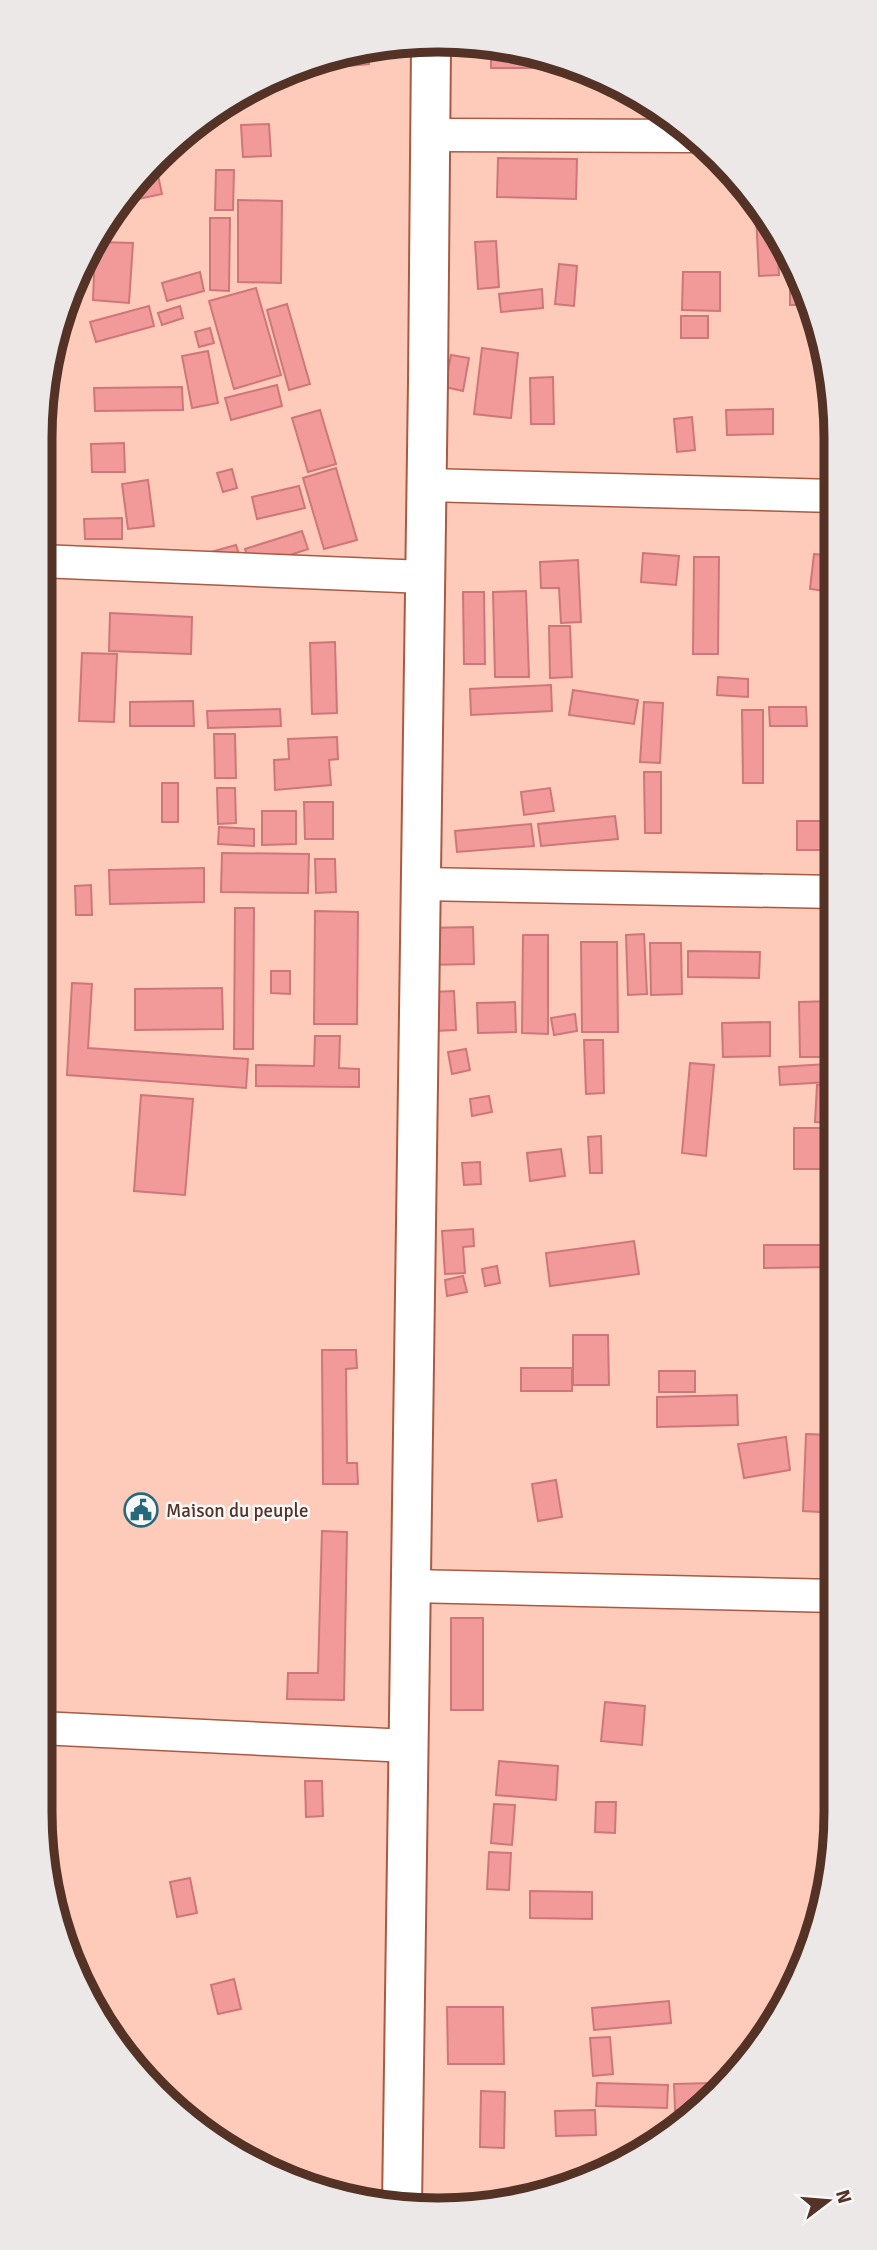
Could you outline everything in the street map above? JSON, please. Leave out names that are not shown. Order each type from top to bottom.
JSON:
[{"type":"main road","points":[[402,2196],[431,52]]},
{"type":"street","points":[[430,135],[678,136]]},
{"type":"street","points":[[426,485],[824,496]]},
{"type":"street","points":[[52,561],[425,577]]},
{"type":"street","points":[[421,884],[824,892]]},
{"type":"street","points":[[411,1586],[824,1596]]},
{"type":"street","points":[[52,1729],[408,1746]]},
{"type":"building","points":[[491,56],[545,68],[545,68],[491,68]]},
{"type":"building","points":[[369,59],[369,64],[335,67]]},
{"type":"building","points":[[269,124],[271,156],[243,157],[241,125]]},
{"type":"building","points":[[498,158],[577,159],[576,199],[497,197]]},
{"type":"building","points":[[216,170],[234,170],[233,210],[215,210]]},
{"type":"building","points":[[158,174],[162,194],[136,200]]},
{"type":"building","points":[[238,200],[282,201],[281,283],[238,282]]},
{"type":"building","points":[[210,218],[230,218],[229,291],[210,290]]},
{"type":"building","points":[[756,220],[778,255],[779,275],[759,276]]},
{"type":"building","points":[[496,241],[499,287],[478,289],[475,242]]},
{"type":"building","points":[[106,242],[133,243],[129,303],[93,300],[95,263]]},
{"type":"building","points":[[559,264],[577,266],[574,306],[555,304]]},
{"type":"building","points":[[200,272],[204,291],[167,301],[162,283]]},
{"type":"building","points":[[683,272],[720,272],[720,311],[682,310]]},
{"type":"building","points":[[790,280],[800,305],[790,305]]},
{"type":"building","points":[[256,288],[281,375],[234,389],[209,301]]},
{"type":"building","points":[[542,289],[543,308],[501,312],[499,294]]},
{"type":"building","points":[[287,304],[310,384],[289,390],[267,310]]},
{"type":"building","points":[[149,306],[154,326],[96,342],[90,322]]},
{"type":"building","points":[[180,306],[183,318],[162,325],[158,313]]},
{"type":"building","points":[[681,316],[708,316],[708,338],[681,338]]},
{"type":"building","points":[[210,328],[214,343],[199,347],[195,332]]},
{"type":"building","points":[[482,348],[518,353],[511,418],[474,414]]},
{"type":"building","points":[[208,351],[218,403],[192,408],[182,356]]},
{"type":"building","points":[[451,355],[469,358],[463,391],[445,387]]},
{"type":"building","points":[[553,377],[554,424],[531,424],[530,378]]},
{"type":"building","points":[[277,385],[282,406],[231,420],[225,398]]},
{"type":"building","points":[[182,387],[183,410],[95,411],[94,388]]},
{"type":"building","points":[[773,409],[773,434],[727,435],[726,410]]},
{"type":"building","points":[[320,410],[336,464],[308,472],[292,418]]},
{"type":"building","points":[[692,417],[695,450],[677,452],[674,419]]},
{"type":"building","points":[[124,443],[125,472],[92,472],[91,444]]},
{"type":"building","points":[[336,468],[357,540],[324,549],[303,478]]},
{"type":"building","points":[[232,469],[237,488],[223,492],[217,473]]},
{"type":"building","points":[[148,480],[154,526],[128,529],[122,484]]},
{"type":"building","points":[[299,486],[305,508],[257,519],[252,497]]},
{"type":"building","points":[[122,518],[122,539],[85,539],[84,519]]},
{"type":"building","points":[[302,531],[308,549],[251,568],[245,549]]},
{"type":"building","points":[[236,545],[241,560],[216,567],[211,552]]},
{"type":"building","points":[[643,553],[679,556],[676,585],[641,582]]},
{"type":"building","points":[[814,554],[824,555],[824,591],[810,589]]},
{"type":"building","points":[[694,557],[719,557],[718,654],[693,654]]},
{"type":"building","points":[[578,560],[581,622],[561,623],[559,588],[541,588],[540,562]]},
{"type":"building","points":[[526,591],[529,677],[495,677],[493,592]]},
{"type":"building","points":[[463,592],[484,592],[485,664],[464,664]]},
{"type":"building","points":[[110,613],[192,617],[191,654],[109,651]]},
{"type":"building","points":[[549,626],[570,626],[572,677],[550,678]]},
{"type":"building","points":[[335,642],[337,713],[312,714],[310,643]]},
{"type":"building","points":[[82,653],[117,654],[114,722],[79,721]]},
{"type":"building","points":[[718,677],[748,679],[748,697],[717,695]]},
{"type":"building","points":[[551,685],[552,711],[471,715],[470,689]]},
{"type":"building","points":[[573,690],[638,700],[634,724],[569,715]]},
{"type":"building","points":[[193,701],[194,726],[130,726],[130,702]]},
{"type":"building","points":[[644,702],[663,703],[660,763],[640,762]]},
{"type":"building","points":[[769,707],[806,707],[807,726],[770,726]]},
{"type":"building","points":[[280,709],[281,726],[208,728],[207,711]]},
{"type":"building","points":[[742,710],[763,710],[763,783],[743,783]]},
{"type":"building","points":[[214,734],[235,734],[236,778],[215,778]]},
{"type":"building","points":[[337,737],[338,759],[329,760],[331,785],[275,790],[274,760],[289,759],[288,739]]},
{"type":"building","points":[[644,772],[661,772],[661,833],[645,833]]},
{"type":"building","points":[[162,783],[178,783],[178,822],[162,822]]},
{"type":"building","points":[[217,788],[235,788],[236,823],[218,824]]},
{"type":"building","points":[[550,788],[554,811],[524,815],[521,792]]},
{"type":"building","points":[[304,802],[333,802],[333,839],[305,839]]},
{"type":"building","points":[[262,811],[296,811],[296,844],[262,845]]},
{"type":"building","points":[[615,816],[618,839],[541,846],[538,824]]},
{"type":"building","points":[[797,821],[824,821],[824,850],[797,850]]},
{"type":"building","points":[[531,824],[534,846],[457,852],[455,831]]},
{"type":"building","points":[[219,827],[254,829],[254,846],[218,844]]},
{"type":"building","points":[[222,853],[309,854],[308,893],[221,892]]},
{"type":"building","points":[[315,859],[335,859],[336,892],[316,893]]},
{"type":"building","points":[[204,868],[204,902],[110,904],[109,870]]},
{"type":"building","points":[[91,885],[92,915],[76,915],[75,886]]},
{"type":"building","points":[[235,908],[254,908],[253,1049],[234,1049]]},
{"type":"building","points":[[315,911],[358,912],[357,1024],[314,1024]]},
{"type":"building","points":[[473,927],[474,964],[426,965],[425,928]]},
{"type":"building","points":[[644,934],[647,994],[628,995],[626,935]]},
{"type":"building","points":[[523,935],[548,935],[548,1034],[522,1033]]},
{"type":"building","points":[[581,942],[617,942],[618,1032],[582,1032]]},
{"type":"building","points":[[650,943],[681,943],[682,994],[651,995]]},
{"type":"building","points":[[688,951],[760,952],[759,978],[688,977]]},
{"type":"building","points":[[271,971],[290,971],[290,994],[271,993]]},
{"type":"building","points":[[72,983],[92,984],[88,1048],[248,1059],[246,1088],[67,1075]]},
{"type":"building","points":[[222,988],[223,1029],[135,1030],[135,989]]},
{"type":"building","points":[[454,991],[456,1030],[434,1031],[432,992]]},
{"type":"building","points":[[824,1001],[824,1057],[800,1057],[799,1002]]},
{"type":"building","points":[[515,1002],[516,1032],[478,1033],[477,1003]]},
{"type":"building","points":[[575,1014],[577,1031],[554,1035],[551,1018]]},
{"type":"building","points":[[770,1022],[770,1056],[723,1057],[722,1023]]},
{"type":"building","points":[[315,1036],[340,1036],[339,1068],[359,1069],[359,1087],[256,1086],[256,1065],[314,1066]]},
{"type":"building","points":[[584,1040],[603,1040],[604,1093],[586,1094]]},
{"type":"building","points":[[466,1049],[470,1070],[452,1074],[448,1052]]},
{"type":"building","points":[[690,1063],[714,1065],[706,1156],[682,1153]]},
{"type":"building","points":[[824,1064],[824,1082],[780,1085],[779,1067]]},
{"type":"building","points":[[817,1085],[824,1085],[824,1122],[815,1122]]},
{"type":"building","points":[[141,1095],[193,1099],[185,1195],[134,1191]]},
{"type":"building","points":[[489,1096],[492,1112],[472,1116],[470,1099]]},
{"type":"building","points":[[794,1128],[824,1128],[824,1169],[794,1169]]},
{"type":"building","points":[[601,1136],[602,1173],[590,1173],[588,1137]]},
{"type":"building","points":[[561,1149],[565,1176],[530,1181],[527,1153]]},
{"type":"building","points":[[480,1162],[481,1184],[464,1185],[462,1163]]},
{"type":"building","points":[[473,1229],[474,1246],[463,1247],[465,1273],[445,1274],[442,1231]]},
{"type":"building","points":[[634,1241],[639,1274],[550,1286],[546,1253]]},
{"type":"building","points":[[764,1245],[824,1245],[824,1267],[764,1268]]},
{"type":"building","points":[[497,1266],[500,1283],[485,1286],[482,1269]]},
{"type":"building","points":[[463,1276],[467,1292],[447,1296],[445,1280]]},
{"type":"building","points":[[573,1335],[608,1335],[609,1385],[573,1385]]},
{"type":"building","points":[[322,1350],[356,1350],[357,1368],[346,1369],[347,1463],[357,1463],[358,1484],[323,1484]]},
{"type":"building","points":[[521,1368],[572,1368],[572,1391],[521,1391]]},
{"type":"building","points":[[659,1371],[695,1371],[695,1392],[659,1392]]},
{"type":"building","points":[[737,1395],[738,1425],[657,1427],[657,1397]]},
{"type":"building","points":[[806,1434],[824,1435],[824,1512],[803,1511]]},
{"type":"building","points":[[786,1437],[790,1470],[744,1478],[738,1444]]},
{"type":"building","points":[[556,1480],[562,1517],[538,1521],[532,1484]]},
{"type":"building","points":[[322,1531],[347,1532],[344,1700],[287,1699],[288,1673],[318,1673]]},
{"type":"building","points":[[451,1618],[483,1618],[483,1710],[451,1710]]},
{"type":"building","points":[[605,1702],[645,1706],[642,1745],[601,1741]]},
{"type":"building","points":[[499,1761],[558,1766],[556,1800],[496,1795]]},
{"type":"building","points":[[305,1781],[322,1781],[323,1816],[306,1817]]},
{"type":"building","points":[[596,1802],[616,1802],[615,1833],[595,1832]]},
{"type":"building","points":[[494,1804],[515,1805],[512,1845],[491,1843]]},
{"type":"building","points":[[489,1852],[511,1853],[509,1890],[487,1889]]},
{"type":"building","points":[[190,1878],[197,1913],[177,1917],[170,1882]]},
{"type":"building","points":[[530,1891],[592,1892],[592,1919],[530,1918]]},
{"type":"building","points":[[234,1979],[241,2009],[218,2014],[211,1985]]},
{"type":"building","points":[[669,2001],[671,2023],[594,2030],[592,2008]]},
{"type":"building","points":[[447,2007],[503,2007],[504,2064],[448,2064]]},
{"type":"building","points":[[610,2037],[613,2074],[593,2076],[590,2038]]},
{"type":"building","points":[[597,2083],[668,2085],[667,2108],[596,2106]]},
{"type":"building","points":[[712,2083],[683,2110],[675,2110],[674,2084]]},
{"type":"building","points":[[481,2091],[505,2092],[504,2148],[480,2147]]},
{"type":"building","points":[[595,2110],[596,2135],[556,2136],[555,2111]]},
{"type":"place","name":"Maison du peuple","points":[[141,1510]]}]
